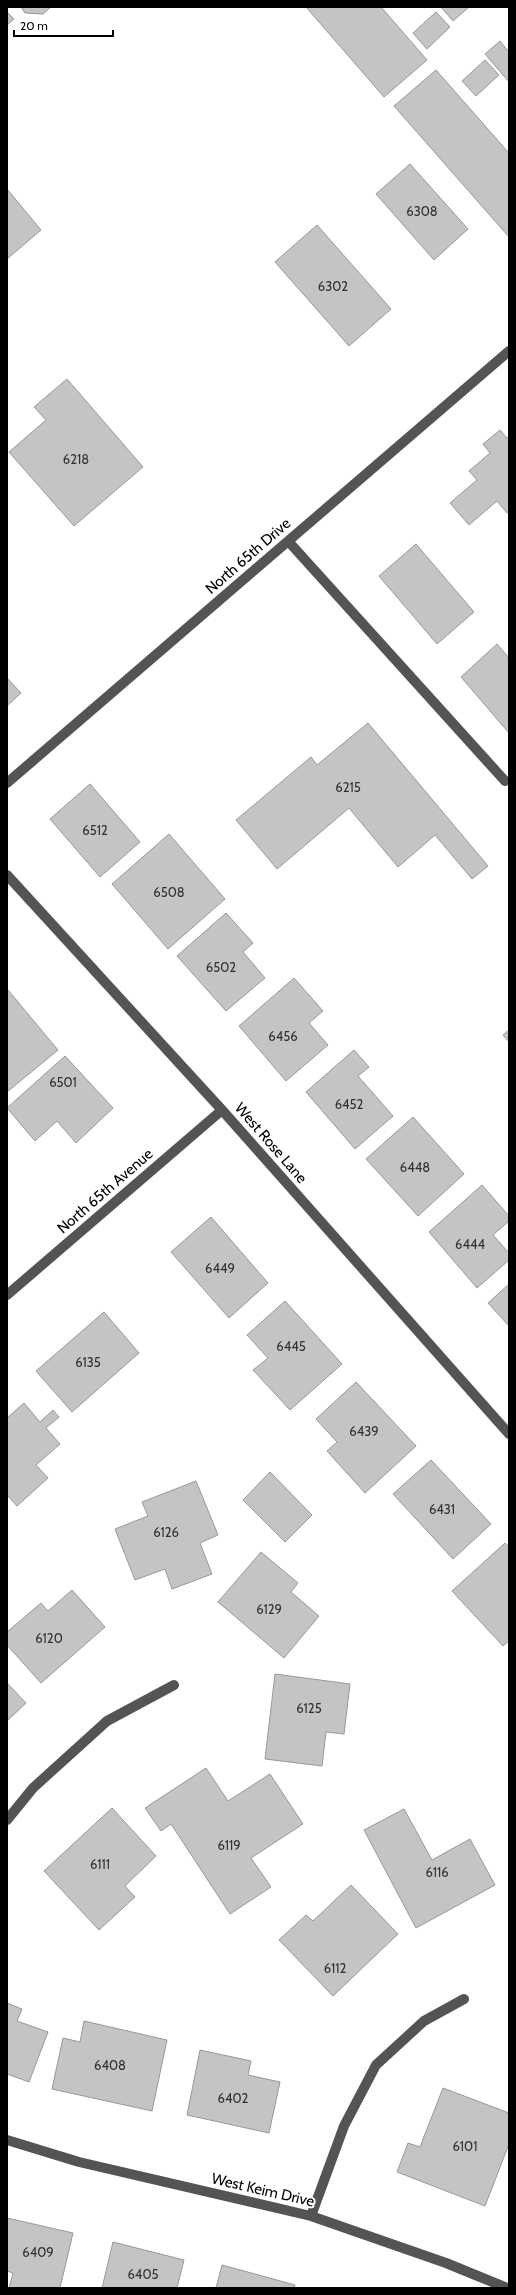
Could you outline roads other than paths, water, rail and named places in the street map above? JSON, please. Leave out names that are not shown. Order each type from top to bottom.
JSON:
[{"type":"street","name":"North 65th Drive","points":[[7,783],[509,351]]},
{"type":"street","points":[[288,541],[504,781]]},
{"type":"street","name":"West Rose Lane","points":[[7,875],[222,1110],[509,1434]]},
{"type":"street","name":"North 65th Avenue","points":[[7,1295],[222,1110]]},
{"type":"street","points":[[7,1820],[33,1788],[107,1721],[174,1686]]},
{"type":"street","points":[[311,2216],[344,2126],[376,2065],[424,2021],[464,1999]]},
{"type":"street","name":"West Keim Drive","points":[[7,2140],[79,2162],[311,2216],[446,2263],[507,2288]]}]
